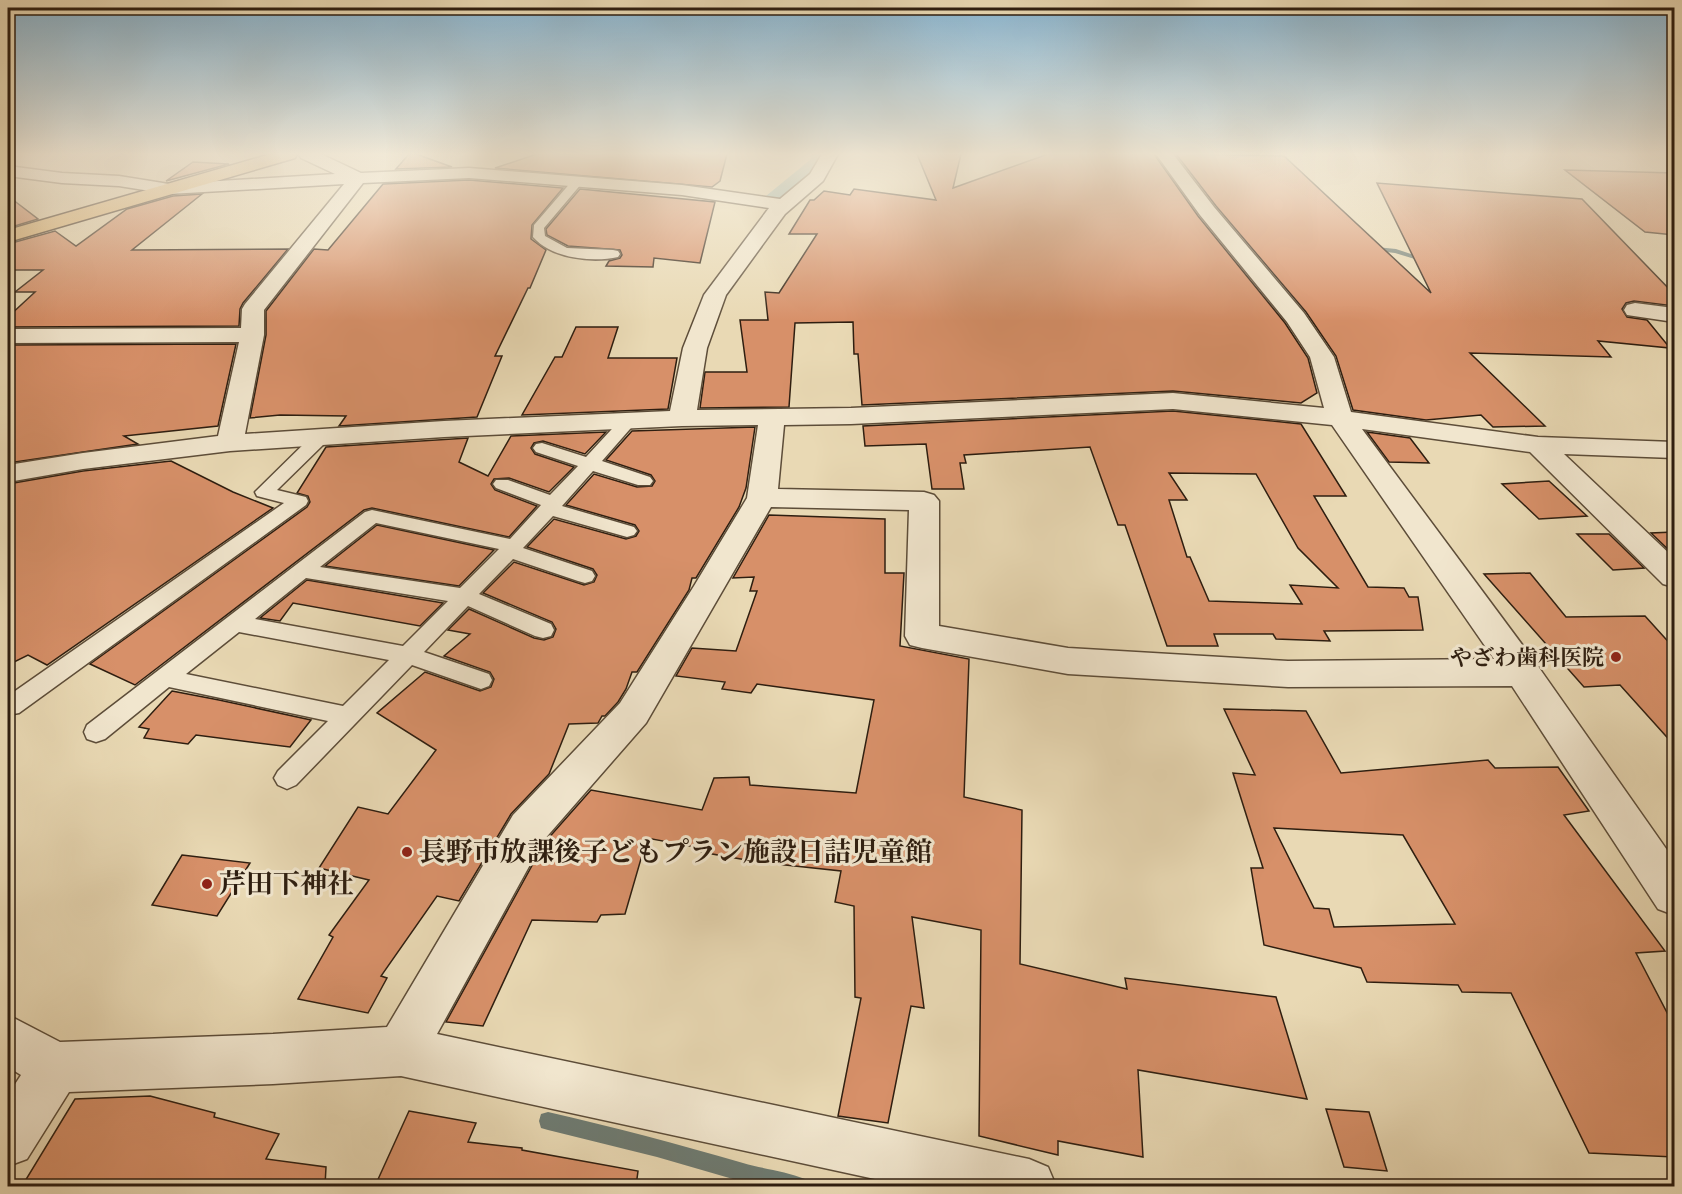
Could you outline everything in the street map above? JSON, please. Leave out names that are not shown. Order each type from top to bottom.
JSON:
[{"type":"highway","points":[[8,236],[98,210]]},
{"type":"street","points":[[230,443],[252,335],[253,309],[333,210]]},
{"type":"street","points":[[682,418],[695,348],[715,295],[750,244],[780,210]]},
{"type":"street","points":[[1206,210],[1296,318],[1322,357],[1340,418],[1522,672],[1674,895]]},
{"type":"street","points":[[1635,310],[1674,315]]},
{"type":"street","points":[[8,336],[252,335]]},
{"type":"street","points":[[8,474],[83,461],[230,443],[444,429],[682,418],[851,416],[1173,401],[1340,418],[1538,445],[1674,450]]},
{"type":"street","points":[[401,1051],[528,828],[633,713],[706,594],[762,498],[772,416]]},
{"type":"street","points":[[1538,445],[1674,576]]},
{"type":"street","points":[[762,498],[924,501],[922,636],[1068,661],[1288,674],[1522,672]]},
{"type":"street","points":[[8,1040],[56,1067],[273,1059],[401,1051],[1029,1186]]},
{"type":"street","points":[[8,1140],[56,1067]]},
{"type":"lane","points":[[553,210],[538,228],[536,232],[539,237],[563,252],[613,254]]},
{"type":"lane","points":[[287,778],[511,548],[629,421]]},
{"type":"lane","points":[[8,705],[11,707],[299,501],[264,492],[320,438]]},
{"type":"lane","points":[[542,448],[644,481]]},
{"type":"lane","points":[[502,484],[550,506],[627,531]]},
{"type":"lane","points":[[96,732],[372,516],[511,548],[585,576]]},
{"type":"lane","points":[[302,571],[465,596],[543,630]]},
{"type":"lane","points":[[235,623],[408,655],[481,680]]},
{"type":"lane","points":[[166,678],[348,716]]},
{"type":"building","points":[[8,210],[26,210],[38,219],[8,228]]},
{"type":"building","points":[[126,210],[182,210],[132,250],[288,249],[243,303],[240,309],[239,326],[8,327],[8,317],[35,292],[15,292],[43,270],[8,270],[8,244],[55,231],[76,246]]},
{"type":"building","points":[[362,210],[545,210],[532,225],[531,239],[546,250],[530,288],[495,356],[502,356],[477,417],[339,426],[346,416],[280,415],[250,418],[266,335],[266,311],[314,249],[328,250]]},
{"type":"building","points":[[562,210],[713,210],[700,263],[654,258],[653,267],[606,266],[609,261],[620,258],[622,255],[620,250],[568,246],[547,235],[546,229]]},
{"type":"building","points":[[804,210],[1194,210],[1285,323],[1308,358],[1317,393],[1301,403],[1173,391],[862,405],[858,354],[854,354],[853,322],[795,323],[789,407],[700,408],[705,372],[747,372],[740,320],[768,320],[765,292],[779,293],[817,234],[789,234]]},
{"type":"building","points":[[1219,210],[1342,210],[1431,293],[1390,210],[1592,210],[1674,294],[1674,306],[1634,301],[1626,303],[1622,309],[1627,317],[1647,320],[1670,348],[1598,341],[1611,357],[1470,353],[1545,426],[1493,427],[1481,415],[1426,420],[1353,410],[1336,356],[1306,312]]},
{"type":"building","points":[[1616,210],[1674,210],[1674,235],[1645,232]]},
{"type":"building","points":[[576,327],[618,327],[608,358],[677,358],[668,409],[522,415],[555,357],[562,357]]},
{"type":"building","points":[[236,344],[218,426],[124,436],[138,444],[8,463],[8,345]]},
{"type":"building","points":[[1173,411],[1301,424],[1346,496],[1314,496],[1368,587],[1404,588],[1409,597],[1418,597],[1423,630],[1324,631],[1330,641],[1276,639],[1273,634],[1214,634],[1218,646],[1167,646],[1125,525],[1118,525],[1090,447],[964,455],[966,463],[960,463],[964,489],[932,489],[926,444],[865,446],[863,426]],"holes":[[[1169,473],[1256,474],[1298,548],[1338,588],[1290,585],[1302,604],[1209,601],[1190,557],[1187,557],[1169,500],[1187,500]]]},
{"type":"building","points":[[755,427],[746,488],[739,507],[696,578],[692,578],[689,590],[637,672],[632,672],[618,702],[605,716],[602,716],[598,723],[569,724],[549,774],[511,814],[459,901],[437,896],[381,976],[387,978],[368,1013],[298,999],[333,937],[329,935],[369,880],[319,868],[358,807],[388,814],[436,750],[377,713],[425,672],[480,691],[491,687],[494,679],[490,672],[444,656],[470,634],[448,630],[469,609],[534,638],[544,640],[553,637],[556,629],[552,622],[483,593],[514,562],[584,585],[594,582],[597,575],[593,569],[527,547],[554,519],[626,539],[636,536],[639,531],[635,525],[566,505],[594,474],[637,487],[652,486],[655,481],[651,475],[606,460],[632,431]]},
{"type":"building","points":[[606,432],[585,454],[543,441],[534,443],[531,448],[535,454],[574,467],[549,492],[509,478],[494,479],[491,484],[495,490],[537,506],[509,537],[372,508],[364,510],[135,685],[90,664],[307,507],[310,502],[308,496],[297,493],[326,447],[468,438],[459,462],[488,476],[511,436]]},
{"type":"building","points":[[1367,432],[1410,438],[1429,463],[1389,462]]},
{"type":"building","points":[[171,461],[233,492],[273,508],[47,665],[28,655],[8,665],[8,484],[83,471]]},
{"type":"building","points":[[1549,481],[1587,516],[1539,519],[1502,484]]},
{"type":"building","points":[[769,515],[885,519],[885,573],[904,573],[900,646],[969,659],[964,797],[1022,810],[1020,964],[1127,989],[1125,978],[1276,997],[1307,1099],[1138,1070],[1143,1157],[1058,1141],[1058,1155],[979,1136],[981,930],[912,917],[924,1008],[911,1006],[888,1123],[838,1116],[861,998],[855,997],[854,906],[835,902],[841,871],[758,862],[701,852],[701,848],[647,838],[625,914],[601,915],[597,922],[532,920],[483,1026],[446,1022],[545,842],[591,790],[702,810],[714,778],[749,777],[750,785],[856,793],[874,700],[757,684],[751,693],[722,689],[725,682],[676,676],[692,648],[736,651],[757,591],[750,591],[754,577],[733,578]]},
{"type":"building","points":[[377,525],[494,550],[459,586],[325,566]]},
{"type":"building","points":[[1674,532],[1674,555],[1651,533]]},
{"type":"building","points":[[1577,534],[1609,534],[1644,568],[1613,570]]},
{"type":"building","name":"やざわ歯科医院","points":[[1530,573],[1566,617],[1645,616],[1674,648],[1674,745],[1620,685],[1584,687],[1484,574]]},
{"type":"building","points":[[307,580],[443,603],[420,626],[293,603],[280,621],[260,618]]},
{"type":"building","points":[[172,691],[311,720],[290,747],[196,735],[188,744],[144,738],[149,729],[139,727]]},
{"type":"building","points":[[1224,709],[1306,711],[1341,773],[1488,760],[1495,768],[1558,767],[1589,811],[1564,815],[1665,951],[1636,953],[1674,1026],[1674,1157],[1589,1153],[1511,993],[1462,992],[1458,985],[1367,982],[1361,968],[1264,945],[1251,868],[1263,868],[1233,773],[1255,775]],"holes":[[[1274,828],[1403,835],[1455,924],[1334,927],[1329,909],[1314,908]]]},
{"type":"building","points":[[182,855],[250,863],[217,916],[152,905]]},
{"type":"building","points":[[150,1096],[215,1113],[214,1117],[279,1134],[266,1159],[326,1167],[325,1186],[22,1186],[75,1099]]},
{"type":"building","points":[[1326,1109],[1369,1112],[1387,1171],[1344,1167]]},
{"type":"building","points":[[409,1111],[476,1123],[468,1142],[522,1148],[522,1150],[638,1171],[636,1186],[375,1186]]},
{"type":"waterway","points":[[1369,248],[1396,251],[1428,261]]},
{"type":"waterway","points":[[548,1121],[657,1147],[765,1179],[798,1186]]},
{"type":"place","name":"やざわ歯科医院","points":[[1616,657]]},
{"type":"place","name":"長野市放課後子どもプラン施設日詰児童館","points":[[407,852]]},
{"type":"place","name":"芹田下神社","points":[[207,884]]}]
